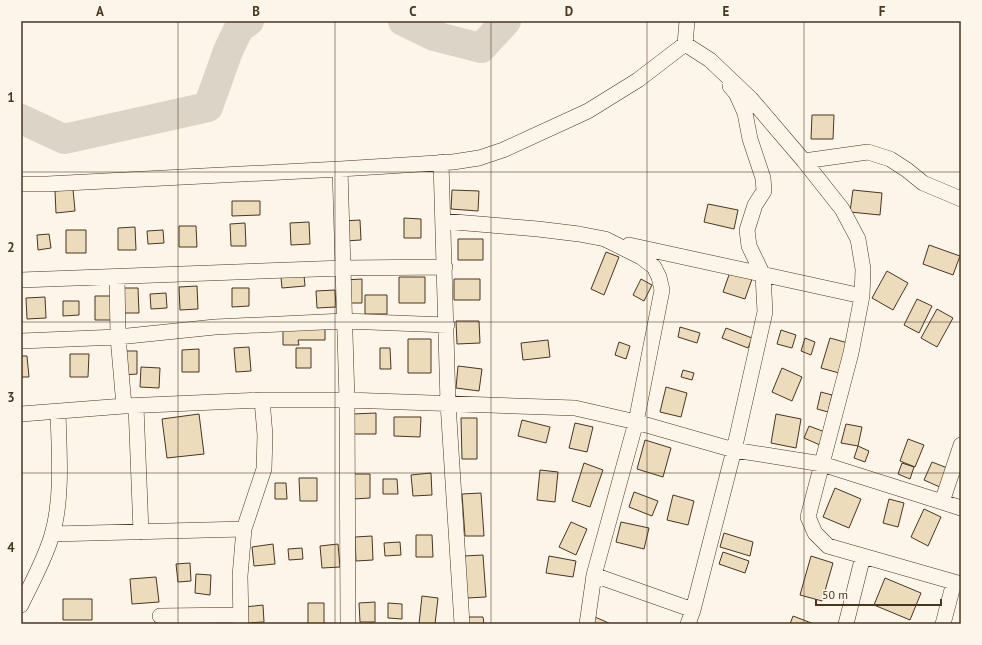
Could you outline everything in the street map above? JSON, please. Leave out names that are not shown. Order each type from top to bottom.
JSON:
[{"type":"street","points":[[21,184],[47,184],[340,169],[479,158],[503,150],[588,111],[638,80],[685,44],[687,21]]},
{"type":"street","points":[[685,44],[710,60],[751,99],[804,161],[842,209],[858,239],[863,269],[862,296],[851,353],[808,517],[815,533],[828,546],[958,583],[942,624]]},
{"type":"street","points":[[688,624],[693,610],[734,450],[765,312],[763,275],[749,246],[747,230],[755,205],[764,191],[763,178],[750,139],[745,113],[736,93],[710,60]]},
{"type":"street","points":[[804,161],[868,152],[890,159],[923,183],[961,200]]},
{"type":"street","points":[[442,162],[448,403],[462,624]]},
{"type":"street","points":[[340,169],[347,400],[348,624]]},
{"type":"street","points":[[443,222],[538,229],[579,234],[862,296]]},
{"type":"street","points":[[587,624],[594,575],[636,422],[662,290],[659,277],[654,267],[641,257],[605,239]]},
{"type":"street","points":[[21,280],[344,268],[445,267]]},
{"type":"street","points":[[117,277],[118,337],[130,406],[141,532]]},
{"type":"street","points":[[21,341],[118,337],[215,327],[344,321],[446,325]]},
{"type":"street","points":[[160,616],[241,620],[240,576],[244,529],[264,469],[265,435],[262,400]]},
{"type":"street","points":[[21,414],[130,406],[262,400],[347,400],[575,408],[636,422],[734,450],[822,464],[961,508]]},
{"type":"street","points":[[21,605],[39,568],[52,534],[58,499],[58,412]]},
{"type":"street","points":[[942,502],[961,444]]},
{"type":"street","points":[[52,534],[244,529]]},
{"type":"street","points":[[846,624],[863,556]]},
{"type":"street","points":[[594,575],[693,610]]},
{"type":"building","points":[[812,115],[834,115],[833,139],[811,139]]},
{"type":"building","points":[[73,189],[75,211],[56,213],[55,191]]},
{"type":"building","points":[[452,190],[479,191],[478,211],[451,209]]},
{"type":"building","points":[[853,190],[882,193],[880,215],[850,212]]},
{"type":"building","points":[[232,201],[260,201],[260,215],[232,216]]},
{"type":"building","points":[[708,204],[738,210],[734,229],[704,222]]},
{"type":"building","points":[[404,218],[421,219],[421,238],[404,238]]},
{"type":"building","points":[[360,220],[361,240],[344,241],[343,221]]},
{"type":"building","points":[[309,222],[310,244],[291,245],[290,223]]},
{"type":"building","points":[[245,223],[246,246],[231,246],[230,224]]},
{"type":"building","points":[[179,226],[196,226],[197,247],[179,247]]},
{"type":"building","points":[[135,227],[136,250],[118,250],[118,228]]},
{"type":"building","points":[[66,230],[86,230],[86,253],[66,253]]},
{"type":"building","points":[[163,230],[164,243],[148,244],[147,231]]},
{"type":"building","points":[[49,234],[51,248],[38,250],[37,235]]},
{"type":"building","points":[[458,239],[483,239],[483,260],[458,260]]},
{"type":"building","points":[[929,245],[960,256],[953,275],[923,264]]},
{"type":"building","points":[[606,252],[619,257],[604,295],[591,289]]},
{"type":"building","points":[[887,271],[908,283],[893,310],[872,298]]},
{"type":"building","points":[[730,272],[752,279],[745,299],[723,292]]},
{"type":"building","points":[[304,275],[305,286],[282,288],[281,277]]},
{"type":"building","points":[[399,277],[425,277],[425,303],[399,303]]},
{"type":"building","points":[[362,279],[362,303],[345,303],[345,280]]},
{"type":"building","points":[[454,279],[480,279],[480,300],[454,300]]},
{"type":"building","points":[[641,279],[652,285],[644,301],[633,295]]},
{"type":"building","points":[[197,286],[198,309],[180,310],[179,287]]},
{"type":"building","points":[[118,288],[138,288],[139,313],[119,313]]},
{"type":"building","points":[[232,288],[249,288],[249,306],[232,307]]},
{"type":"building","points":[[335,290],[336,307],[317,308],[316,291]]},
{"type":"building","points":[[166,293],[167,308],[151,309],[150,294]]},
{"type":"building","points":[[365,295],[387,295],[387,314],[365,314]]},
{"type":"building","points":[[95,296],[113,296],[113,320],[95,320]]},
{"type":"building","points":[[45,297],[46,318],[27,319],[26,298]]},
{"type":"building","points":[[917,299],[932,306],[919,333],[904,325]]},
{"type":"building","points":[[63,301],[79,301],[79,315],[63,316]]},
{"type":"building","points":[[937,309],[953,318],[937,347],[921,338]]},
{"type":"building","points":[[456,321],[479,321],[480,343],[457,344]]},
{"type":"building","points":[[283,326],[325,326],[325,340],[298,340],[299,345],[283,345]]},
{"type":"building","points":[[680,327],[700,333],[697,343],[678,337]]},
{"type":"building","points":[[726,328],[752,338],[748,348],[722,338]]},
{"type":"building","points":[[781,330],[796,335],[792,348],[777,344]]},
{"type":"building","points":[[805,338],[815,342],[811,355],[801,351]]},
{"type":"building","points":[[830,338],[848,343],[839,373],[821,368]]},
{"type":"building","points":[[408,339],[431,339],[431,373],[408,373]]},
{"type":"building","points":[[548,340],[550,357],[523,360],[521,343]]},
{"type":"building","points":[[619,342],[630,346],[626,359],[615,355]]},
{"type":"building","points":[[249,347],[251,371],[236,372],[234,348]]},
{"type":"building","points":[[296,348],[311,348],[311,368],[296,368]]},
{"type":"building","points":[[380,348],[390,348],[391,369],[380,369]]},
{"type":"building","points":[[199,349],[199,372],[182,372],[182,350]]},
{"type":"building","points":[[123,351],[137,351],[137,374],[123,375]]},
{"type":"building","points":[[70,354],[89,354],[88,377],[70,377]]},
{"type":"building","points":[[21,356],[27,356],[29,377],[21,377]]},
{"type":"building","points":[[458,366],[482,369],[479,391],[456,388]]},
{"type":"building","points":[[141,367],[160,368],[159,388],[140,387]]},
{"type":"building","points":[[782,368],[802,377],[792,401],[772,392]]},
{"type":"building","points":[[683,370],[694,373],[692,380],[681,377]]},
{"type":"building","points":[[666,387],[687,393],[681,417],[660,412]]},
{"type":"building","points":[[821,392],[832,395],[828,412],[817,409]]},
{"type":"building","points":[[376,413],[376,434],[354,434],[353,414]]},
{"type":"building","points":[[199,414],[204,454],[167,458],[162,419]]},
{"type":"building","points":[[776,414],[801,419],[796,448],[771,443]]},
{"type":"building","points":[[394,417],[421,417],[420,437],[394,436]]},
{"type":"building","points":[[461,418],[477,418],[477,459],[462,459]]},
{"type":"building","points":[[522,420],[550,427],[546,443],[518,436]]},
{"type":"building","points":[[575,423],[593,427],[587,452],[569,448]]},
{"type":"building","points":[[846,424],[862,427],[858,446],[841,443]]},
{"type":"building","points":[[809,426],[825,432],[820,445],[804,438]]},
{"type":"building","points":[[908,439],[924,445],[915,467],[900,461]]},
{"type":"building","points":[[645,440],[671,448],[663,477],[637,469]]},
{"type":"building","points":[[858,446],[869,451],[865,462],[854,458]]},
{"type":"building","points":[[932,462],[950,469],[942,488],[924,480]]},
{"type":"building","points":[[584,463],[603,470],[590,507],[572,501]]},
{"type":"building","points":[[902,463],[914,467],[910,479],[898,474]]},
{"type":"building","points":[[540,470],[558,472],[555,502],[537,500]]},
{"type":"building","points":[[431,473],[432,495],[413,496],[411,475]]},
{"type":"building","points":[[353,474],[370,474],[370,498],[353,499]]},
{"type":"building","points":[[299,478],[317,478],[317,501],[300,501]]},
{"type":"building","points":[[383,479],[397,479],[398,494],[383,494]]},
{"type":"building","points":[[275,483],[286,483],[287,499],[275,499]]},
{"type":"building","points":[[835,488],[861,499],[849,528],[823,517]]},
{"type":"building","points":[[634,492],[658,501],[652,516],[629,507]]},
{"type":"building","points":[[481,493],[484,536],[465,536],[462,494]]},
{"type":"building","points":[[673,495],[694,501],[688,525],[667,520]]},
{"type":"building","points":[[889,499],[904,503],[898,527],[883,523]]},
{"type":"building","points":[[924,509],[941,517],[928,546],[911,537]]},
{"type":"building","points":[[571,522],[587,529],[576,555],[559,547]]},
{"type":"building","points":[[621,522],[649,528],[644,549],[616,542]]},
{"type":"building","points":[[724,533],[753,542],[750,556],[720,547]]},
{"type":"building","points":[[416,535],[432,535],[433,557],[416,557]]},
{"type":"building","points":[[372,536],[373,560],[356,561],[355,537]]},
{"type":"building","points":[[400,542],[401,555],[385,556],[384,543]]},
{"type":"building","points":[[273,544],[275,564],[254,566],[252,547]]},
{"type":"building","points":[[338,544],[340,567],[322,568],[320,546]]},
{"type":"building","points":[[302,548],[303,559],[289,560],[288,549]]},
{"type":"building","points":[[723,552],[749,561],[745,573],[719,564]]},
{"type":"building","points":[[483,555],[486,597],[467,598],[464,556]]},
{"type":"building","points":[[549,556],[576,561],[573,577],[546,573]]},
{"type":"building","points":[[811,556],[833,563],[822,601],[800,595]]},
{"type":"building","points":[[190,563],[191,581],[178,582],[176,564]]},
{"type":"building","points":[[196,574],[211,575],[210,595],[195,593]]},
{"type":"building","points":[[156,577],[159,602],[132,604],[130,579]]},
{"type":"building","points":[[885,578],[921,593],[910,620],[874,605]]},
{"type":"building","points":[[422,596],[438,598],[435,624],[419,624]]},
{"type":"building","points":[[63,599],[92,599],[92,620],[63,620]]},
{"type":"building","points":[[375,602],[375,622],[360,622],[359,603]]},
{"type":"building","points":[[308,603],[324,603],[324,624],[308,624]]},
{"type":"building","points":[[388,603],[402,604],[402,619],[388,618]]},
{"type":"building","points":[[263,605],[264,622],[246,623],[245,607]]},
{"type":"building","points":[[793,616],[814,624],[790,624]]},
{"type":"building","points":[[466,617],[483,617],[484,624],[467,624]]},
{"type":"building","points":[[595,617],[611,624],[593,624]]},
{"type":"waterway","points":[[21,119],[64,139],[208,107],[228,51],[239,28],[249,21]]},
{"type":"waterway","points":[[403,21],[434,36],[481,48],[506,21]]}]
